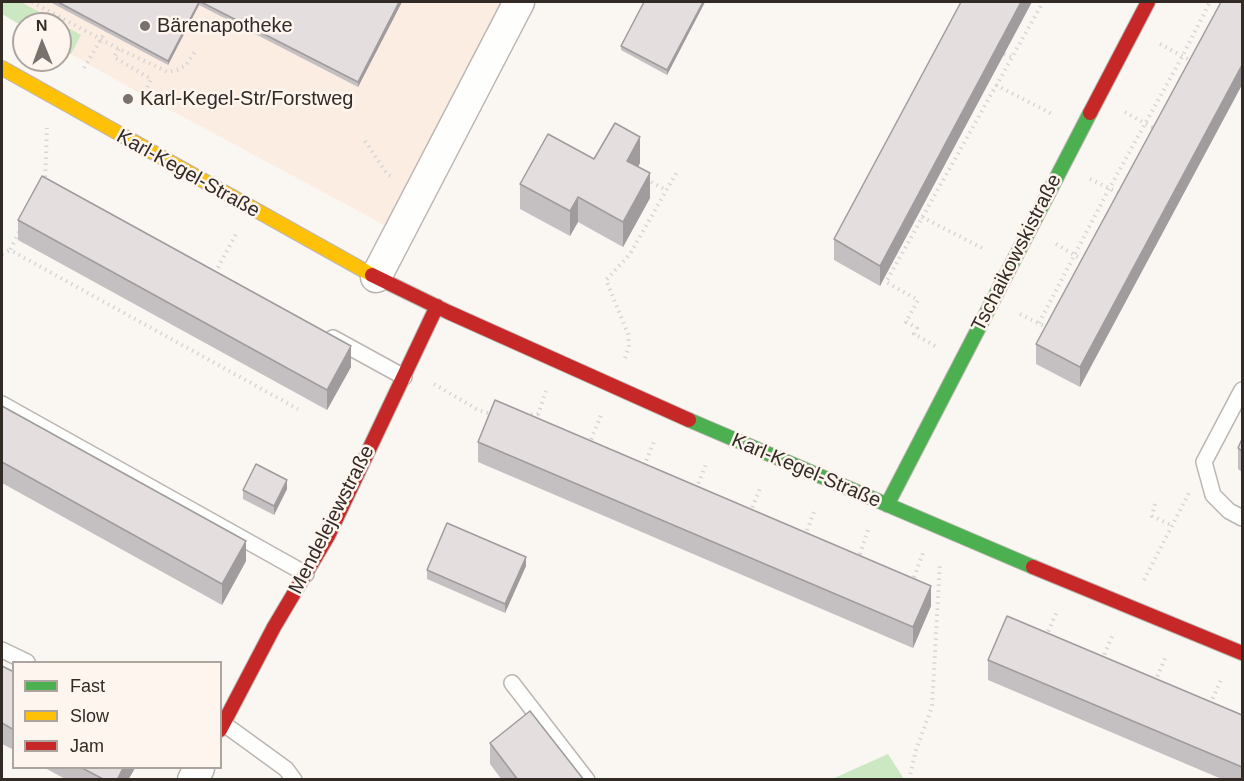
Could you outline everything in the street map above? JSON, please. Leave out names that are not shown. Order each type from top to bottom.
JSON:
[{"type":"street","points":[[376,277],[519,2]]},
{"type":"street","name":"Tschaikowskistraße","points":[[887,505],[1148,2]]},
{"type":"street","name":"Karl-Kegel-Straße","points":[[2,68],[246,206],[376,277],[437,306],[674,414],[951,533],[1242,652]]},
{"type":"street","name":"Mendelejewstraße","points":[[222,727],[274,627],[328,536],[437,306]]},
{"type":"lane","points":[[320,331],[406,372]]},
{"type":"lane","points":[[1242,390],[1204,462],[1213,495],[1229,511],[1242,518]]},
{"type":"lane","points":[[2,404],[306,574]]},
{"type":"lane","points":[[2,650],[23,661]]},
{"type":"lane","points":[[512,684],[587,780]]},
{"type":"lane","points":[[222,727],[286,769],[294,780]]},
{"type":"path","points":[[32,2],[118,49],[168,72],[186,65],[196,50]]},
{"type":"path","points":[[961,360],[914,334],[917,328],[906,322],[918,300],[886,282],[936,188],[1043,2]]},
{"type":"path","points":[[1039,323],[1210,2]]},
{"type":"path","points":[[84,68],[112,21]]},
{"type":"path","points":[[1133,30],[1198,65]]},
{"type":"path","points":[[118,49],[114,57],[151,79],[142,99]]},
{"type":"path","points":[[1004,54],[1012,57]]},
{"type":"path","points":[[996,85],[1081,129]]},
{"type":"path","points":[[1098,98],[1161,132]]},
{"type":"path","points":[[970,119],[976,122]]},
{"type":"path","points":[[41,190],[47,180],[47,128]]},
{"type":"path","points":[[365,141],[387,174],[420,192]]},
{"type":"path","points":[[1062,166],[1126,197]]},
{"type":"path","points":[[624,362],[629,347],[628,334],[606,280],[630,254],[678,170]]},
{"type":"path","points":[[645,179],[666,190]]},
{"type":"path","points":[[922,217],[1012,264]]},
{"type":"path","points":[[1030,229],[1090,264]]},
{"type":"path","points":[[2,254],[10,250],[20,230]]},
{"type":"path","points":[[215,273],[232,242]]},
{"type":"path","points":[[10,250],[298,409]]},
{"type":"path","points":[[406,372],[478,410],[504,415]]},
{"type":"path","points":[[534,425],[546,390]]},
{"type":"path","points":[[514,416],[538,414]]},
{"type":"path","points":[[588,447],[601,415]]},
{"type":"path","points":[[642,471],[655,439]]},
{"type":"path","points":[[695,494],[706,462]]},
{"type":"path","points":[[748,517],[761,486]]},
{"type":"path","points":[[1143,580],[1191,490]]},
{"type":"path","points":[[1155,504],[1152,516],[1171,525]]},
{"type":"path","points":[[804,540],[816,509]]},
{"type":"path","points":[[858,563],[868,530]]},
{"type":"path","points":[[911,585],[924,552]]},
{"type":"path","points":[[909,780],[915,750],[932,706],[940,559]]},
{"type":"path","points":[[1045,639],[1059,607]]},
{"type":"path","points":[[1100,663],[1114,630]]},
{"type":"path","points":[[1154,685],[1168,652]]},
{"type":"path","points":[[1208,710],[1223,675]]},
{"type":"shaded area","points":[[2,2],[507,2],[388,227],[72,55],[72,12],[12,12],[12,20],[2,14]]},
{"type":"green space","points":[[2,2],[21,2],[39,12],[12,12],[12,20],[2,14]]},
{"type":"green space","points":[[72,30],[81,35],[72,52]]},
{"type":"green space","points":[[888,754],[904,779],[832,779]]},
{"type":"building","points":[[58,2],[199,2],[168,61]]},
{"type":"building","points":[[201,2],[399,2],[358,82]]},
{"type":"building","points":[[644,2],[703,2],[667,70],[621,46]]},
{"type":"building","points":[[961,2],[1021,2],[880,266],[834,239]]},
{"type":"building","points":[[1221,2],[1242,2],[1242,65],[1080,367],[1036,344]]},
{"type":"building","points":[[615,123],[640,137],[627,161],[650,173],[623,222],[578,197],[570,211],[520,184],[548,134],[594,159]]},
{"type":"building","points":[[42,176],[351,346],[327,390],[18,220]]},
{"type":"building","points":[[495,400],[931,586],[913,627],[478,442]]},
{"type":"building","points":[[2,406],[246,541],[222,584],[2,462]]},
{"type":"building","points":[[1242,439],[1242,451],[1238,448]]},
{"type":"building","points":[[256,464],[287,480],[274,506],[243,490]]},
{"type":"building","points":[[447,523],[526,557],[505,604],[427,570]]},
{"type":"building","points":[[1007,616],[1242,715],[1242,767],[988,660]]},
{"type":"building","points":[[2,666],[12,671],[12,729],[2,723]]},
{"type":"building","points":[[530,711],[584,780],[518,780],[490,743]]},
{"type":"building","points":[[84,769],[122,769],[117,780],[105,780]]},
{"type":"traffic: fast","points":[[887,505],[1090,113]]},
{"type":"traffic: fast","points":[[689,420],[1033,567]]},
{"type":"traffic: slow","points":[[2,68],[372,275]]},
{"type":"traffic: jam","points":[[1090,113],[1148,2]]},
{"type":"traffic: jam","points":[[372,275],[448,312],[689,420]]},
{"type":"traffic: jam","points":[[222,726],[274,627],[328,536],[437,306]]},
{"type":"traffic: jam","points":[[1033,567],[1242,653]]},
{"type":"place","name":"Bärenapotheke","points":[[145,26]]},
{"type":"place","name":"Karl-Kegel-Str/Forstweg","points":[[128,99]]}]
